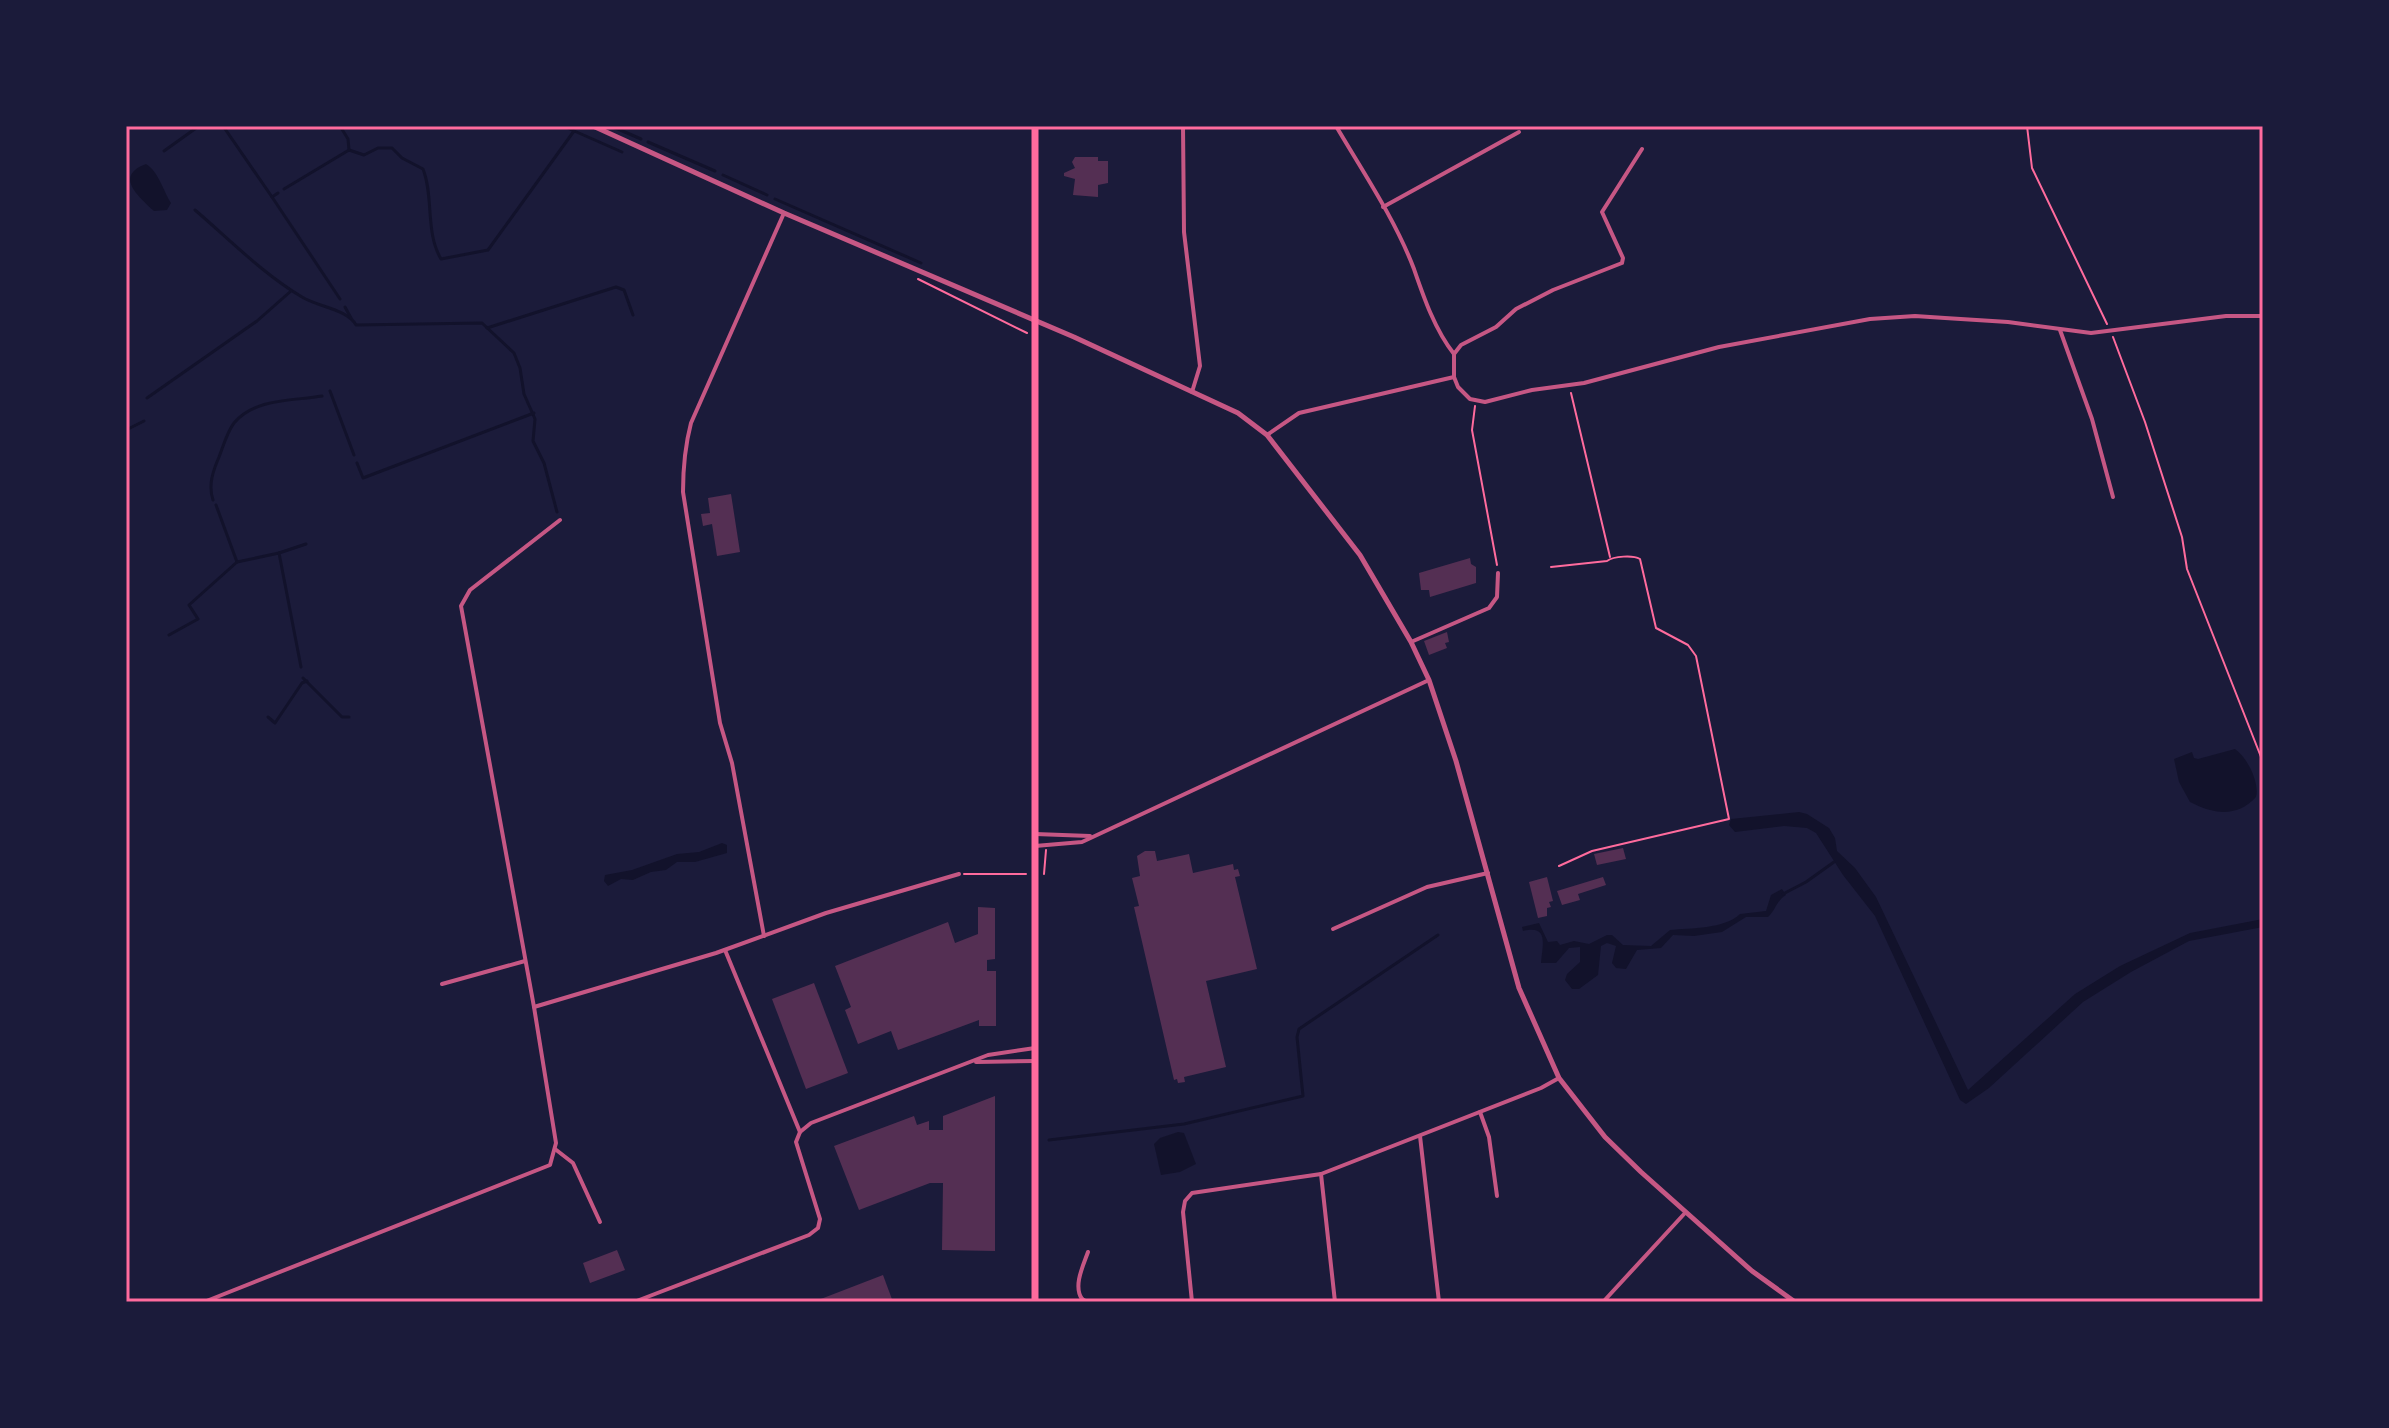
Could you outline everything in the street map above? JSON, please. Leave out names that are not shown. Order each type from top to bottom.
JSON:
[{"type":"main road","points":[[1035,126],[1035,1302]]},
{"type":"street","points":[[593,126],[1192,392],[1247,418],[1267,435],[1360,555],[1411,642],[1429,680],[1456,761],[1519,988],[1559,1078],[1605,1137],[1752,1271],[1795,1302]]},
{"type":"street","points":[[1183,126],[1184,232],[1200,366],[1192,392]]},
{"type":"street","points":[[1336,126],[1383,207],[1414,271],[1417,285],[1454,354],[1454,377],[1463,393],[1476,401],[1569,385],[1719,347],[1870,319],[1945,318],[2008,322],[2060,330],[2110,331],[2226,316],[2263,316]]},
{"type":"street","points":[[1383,207],[1519,132]]},
{"type":"street","points":[[1454,354],[1461,345],[1496,327],[1516,309],[1578,278],[1622,263],[1623,258],[1602,212],[1642,149]]},
{"type":"street","points":[[764,936],[732,763],[720,723],[683,492],[683,469],[691,423],[784,213]]},
{"type":"street","points":[[2060,330],[2092,419],[2113,497]]},
{"type":"street","points":[[1267,435],[1299,413],[1454,377]]},
{"type":"street","points":[[204,1302],[550,1165],[555,1149],[534,1007],[461,606],[470,590],[560,520]]},
{"type":"street","points":[[1411,642],[1489,608],[1497,597],[1498,573]]},
{"type":"street","points":[[1035,846],[1082,842],[1429,680]]},
{"type":"street","points":[[1035,834],[1092,836]]},
{"type":"street","points":[[1333,929],[1427,887],[1488,873]]},
{"type":"street","points":[[534,1007],[725,950],[826,913],[959,874]]},
{"type":"street","points":[[725,950],[800,1132]]},
{"type":"street","points":[[442,984],[525,961]]},
{"type":"street","points":[[634,1302],[809,1235],[818,1228],[820,1219],[796,1142],[800,1132],[811,1123],[988,1055],[1035,1048]]},
{"type":"street","points":[[974,1062],[1035,1061]]},
{"type":"street","points":[[1192,1302],[1183,1212],[1185,1201],[1192,1193],[1321,1174],[1559,1078]]},
{"type":"street","points":[[1480,1112],[1489,1137],[1497,1196]]},
{"type":"street","points":[[1420,1136],[1439,1302]]},
{"type":"street","points":[[555,1149],[573,1163],[600,1222]]},
{"type":"street","points":[[1321,1174],[1335,1302]]},
{"type":"street","points":[[1603,1302],[1686,1212]]},
{"type":"street","points":[[1083,1301],[1078,1289],[1088,1252]]},
{"type":"path","points":[[2027,126],[2032,168],[2110,331],[2145,422],[2182,537],[2187,569],[2263,762]]},
{"type":"path","points":[[912,277],[1018,330]]},
{"type":"path","points":[[1569,385],[1611,558]]},
{"type":"path","points":[[1476,401],[1472,430],[1498,573]]},
{"type":"path","points":[[1551,567],[1611,558],[1635,556],[1640,559],[1656,628],[1695,651],[1729,819],[1592,851],[1559,866]]},
{"type":"path","points":[[1046,845],[1046,874]]},
{"type":"path","points":[[959,874],[1026,874]]},
{"type":"shaded area","points":[[146,164],[157,176],[171,203],[167,210],[154,211],[132,186],[132,174]]},
{"type":"shaded area","points":[[2235,749],[2252,771],[2256,797],[2241,808],[2224,812],[2190,802],[2179,782],[2174,759],[2192,752],[2198,759]]},
{"type":"shaded area","points":[[1799,812],[1829,828],[1837,851],[1855,868],[1876,897],[1968,1090],[2075,994],[2120,966],[2190,933],[2263,919],[2263,927],[2189,941],[2131,972],[2083,1002],[1989,1088],[1966,1104],[1960,1100],[1875,916],[1816,833],[1807,828],[1784,826],[1735,832],[1729,825],[1731,819]]},
{"type":"shaded area","points":[[722,843],[727,845],[727,853],[695,862],[677,862],[666,870],[651,872],[633,880],[621,879],[608,886],[604,881],[605,875],[632,870],[677,854],[699,852]]},
{"type":"shaded area","points":[[1782,889],[1786,895],[1768,917],[1746,917],[1722,932],[1673,935],[1661,948],[1637,950],[1626,969],[1616,968],[1612,963],[1616,946],[1607,943],[1601,946],[1598,975],[1579,989],[1572,989],[1565,980],[1580,962],[1580,947],[1569,948],[1556,963],[1541,963],[1541,934],[1532,930],[1523,931],[1522,927],[1539,923],[1548,942],[1557,941],[1560,945],[1574,941],[1589,944],[1612,935],[1623,945],[1651,946],[1670,930],[1716,925],[1740,914],[1766,911],[1771,895]]},
{"type":"shaded area","points":[[1184,1133],[1196,1164],[1180,1172],[1161,1175],[1154,1144],[1160,1138]]},
{"type":"building","points":[[1075,157],[1098,157],[1098,161],[1108,161],[1108,183],[1098,185],[1098,197],[1073,195],[1075,179],[1064,176],[1064,173],[1075,168],[1072,162]]},
{"type":"building","points":[[731,494],[740,552],[717,556],[712,524],[703,526],[701,514],[710,513],[708,498]]},
{"type":"building","points":[[1470,558],[1471,564],[1476,567],[1476,583],[1430,597],[1429,590],[1421,590],[1419,573]]},
{"type":"building","points":[[1447,632],[1447,648],[1429,655],[1424,641]]},
{"type":"building","points":[[1623,848],[1626,859],[1597,865],[1594,854]]},
{"type":"building","points":[[1145,851],[1155,851],[1157,861],[1189,854],[1193,873],[1233,864],[1234,870],[1238,869],[1240,876],[1235,877],[1257,969],[1206,981],[1226,1067],[1184,1077],[1185,1082],[1178,1083],[1177,1079],[1174,1080],[1134,907],[1139,906],[1132,878],[1140,876],[1137,856]]},
{"type":"building","points":[[1547,877],[1553,901],[1549,902],[1551,907],[1547,908],[1547,916],[1538,918],[1529,882]]},
{"type":"building","points":[[1603,877],[1606,885],[1578,894],[1580,900],[1562,905],[1557,891]]},
{"type":"building","points":[[978,907],[995,908],[995,959],[987,960],[987,971],[996,971],[996,1026],[979,1026],[979,1020],[898,1050],[891,1031],[858,1044],[845,1010],[851,1007],[835,966],[948,922],[955,943],[978,934]]},
{"type":"building","points":[[814,983],[848,1073],[806,1089],[772,999]]},
{"type":"building","points":[[995,1096],[995,1251],[942,1250],[943,1183],[930,1183],[859,1210],[834,1146],[914,1116],[917,1125],[929,1121],[929,1130],[943,1130],[943,1116]]},
{"type":"building","points":[[617,1250],[625,1270],[590,1283],[583,1263]]},
{"type":"building","points":[[883,1275],[893,1302],[813,1302]]},
{"type":"waterway","points":[[164,151],[199,126]]},
{"type":"waterway","points":[[223,126],[272,197],[278,193]]},
{"type":"waterway","points":[[284,189],[349,150],[348,139],[340,126]]},
{"type":"waterway","points":[[563,126],[622,152]]},
{"type":"waterway","points":[[611,126],[641,139]]},
{"type":"waterway","points":[[349,150],[364,155],[378,148],[392,148],[402,158],[423,169],[433,237],[441,259],[488,250],[574,131]]},
{"type":"waterway","points":[[648,142],[715,171]]},
{"type":"waterway","points":[[723,175],[767,195]]},
{"type":"waterway","points":[[272,197],[340,299]]},
{"type":"waterway","points":[[775,199],[921,263]]},
{"type":"waterway","points":[[195,210],[288,288],[346,315],[356,325],[482,323],[514,353],[520,368],[524,394],[535,419],[533,441],[544,463],[557,512]]},
{"type":"waterway","points":[[487,328],[616,287],[624,290],[633,315]]},
{"type":"waterway","points":[[147,398],[257,321],[291,291]]},
{"type":"waterway","points":[[345,307],[351,318]]},
{"type":"waterway","points":[[330,391],[354,455]]},
{"type":"waterway","points":[[213,500],[213,473],[234,423],[263,405],[322,396]]},
{"type":"waterway","points":[[357,463],[363,478],[534,413]]},
{"type":"waterway","points":[[126,430],[144,421]]},
{"type":"waterway","points":[[216,505],[237,562]]},
{"type":"waterway","points":[[301,667],[279,553],[306,544]]},
{"type":"waterway","points":[[169,635],[198,619],[189,605],[237,562],[279,553]]},
{"type":"waterway","points":[[303,678],[342,717],[349,717]]},
{"type":"waterway","points":[[268,717],[275,723],[302,683],[307,681]]},
{"type":"waterway","points":[[1783,894],[1834,862]]},
{"type":"waterway","points":[[1049,1140],[1184,1124],[1303,1096],[1297,1037],[1299,1029],[1438,935]]}]
